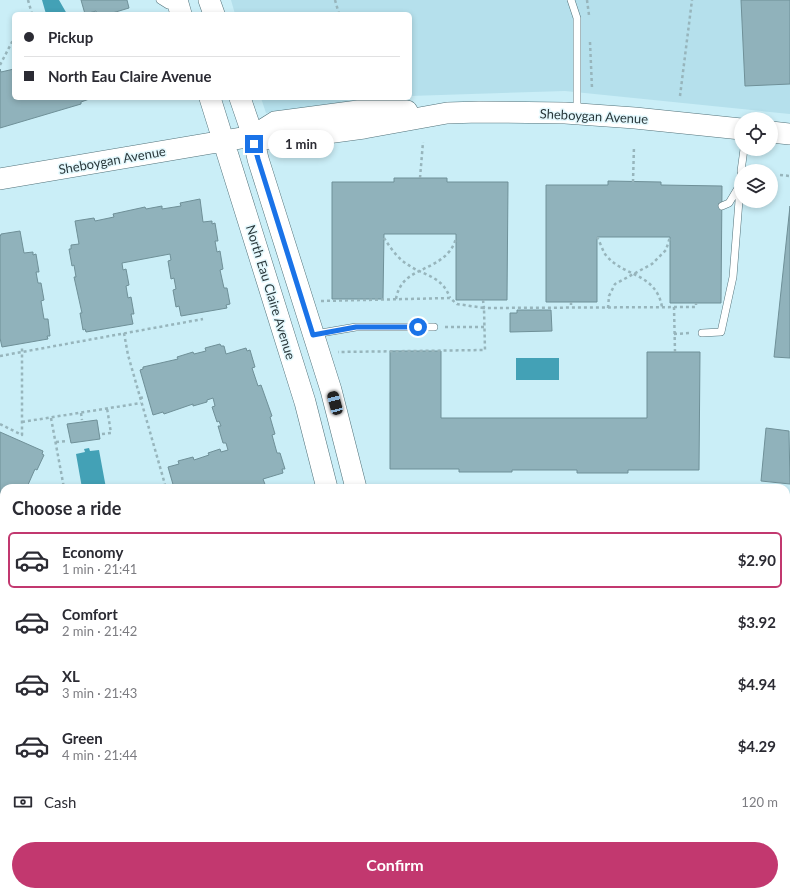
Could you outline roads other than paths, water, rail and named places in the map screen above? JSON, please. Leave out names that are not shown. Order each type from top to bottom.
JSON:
[{"type":"street","points":[[210,0],[213,12]]},
{"type":"street","name":"North Eau Claire Avenue","points":[[211,100],[305,402],[326,484]]},
{"type":"street","name":"North Eau Claire Avenue","points":[[241,100],[331,390],[355,484]]},
{"type":"street","name":"Sheboygan Avenue","points":[[0,179],[253,136],[275,122],[335,113],[390,110],[447,113],[577,114],[734,128]]},
{"type":"street","points":[[778,133],[790,134]]},
{"type":"lane","points":[[571,0],[577,18],[577,114]]},
{"type":"lane","points":[[722,206],[730,203],[734,197]]},
{"type":"lane","points":[[702,333],[721,332],[733,277],[739,208]]},
{"type":"lane","points":[[313,335],[356,327],[434,327]]},
{"type":"water","points":[[42,0],[59,0],[66,12],[45,12]]},
{"type":"water","points":[[516,358],[559,358],[559,380],[516,380]]},
{"type":"water","points":[[89,448],[90,451],[99,450],[105,484],[81,484],[76,454],[85,452],[84,449]]}]
